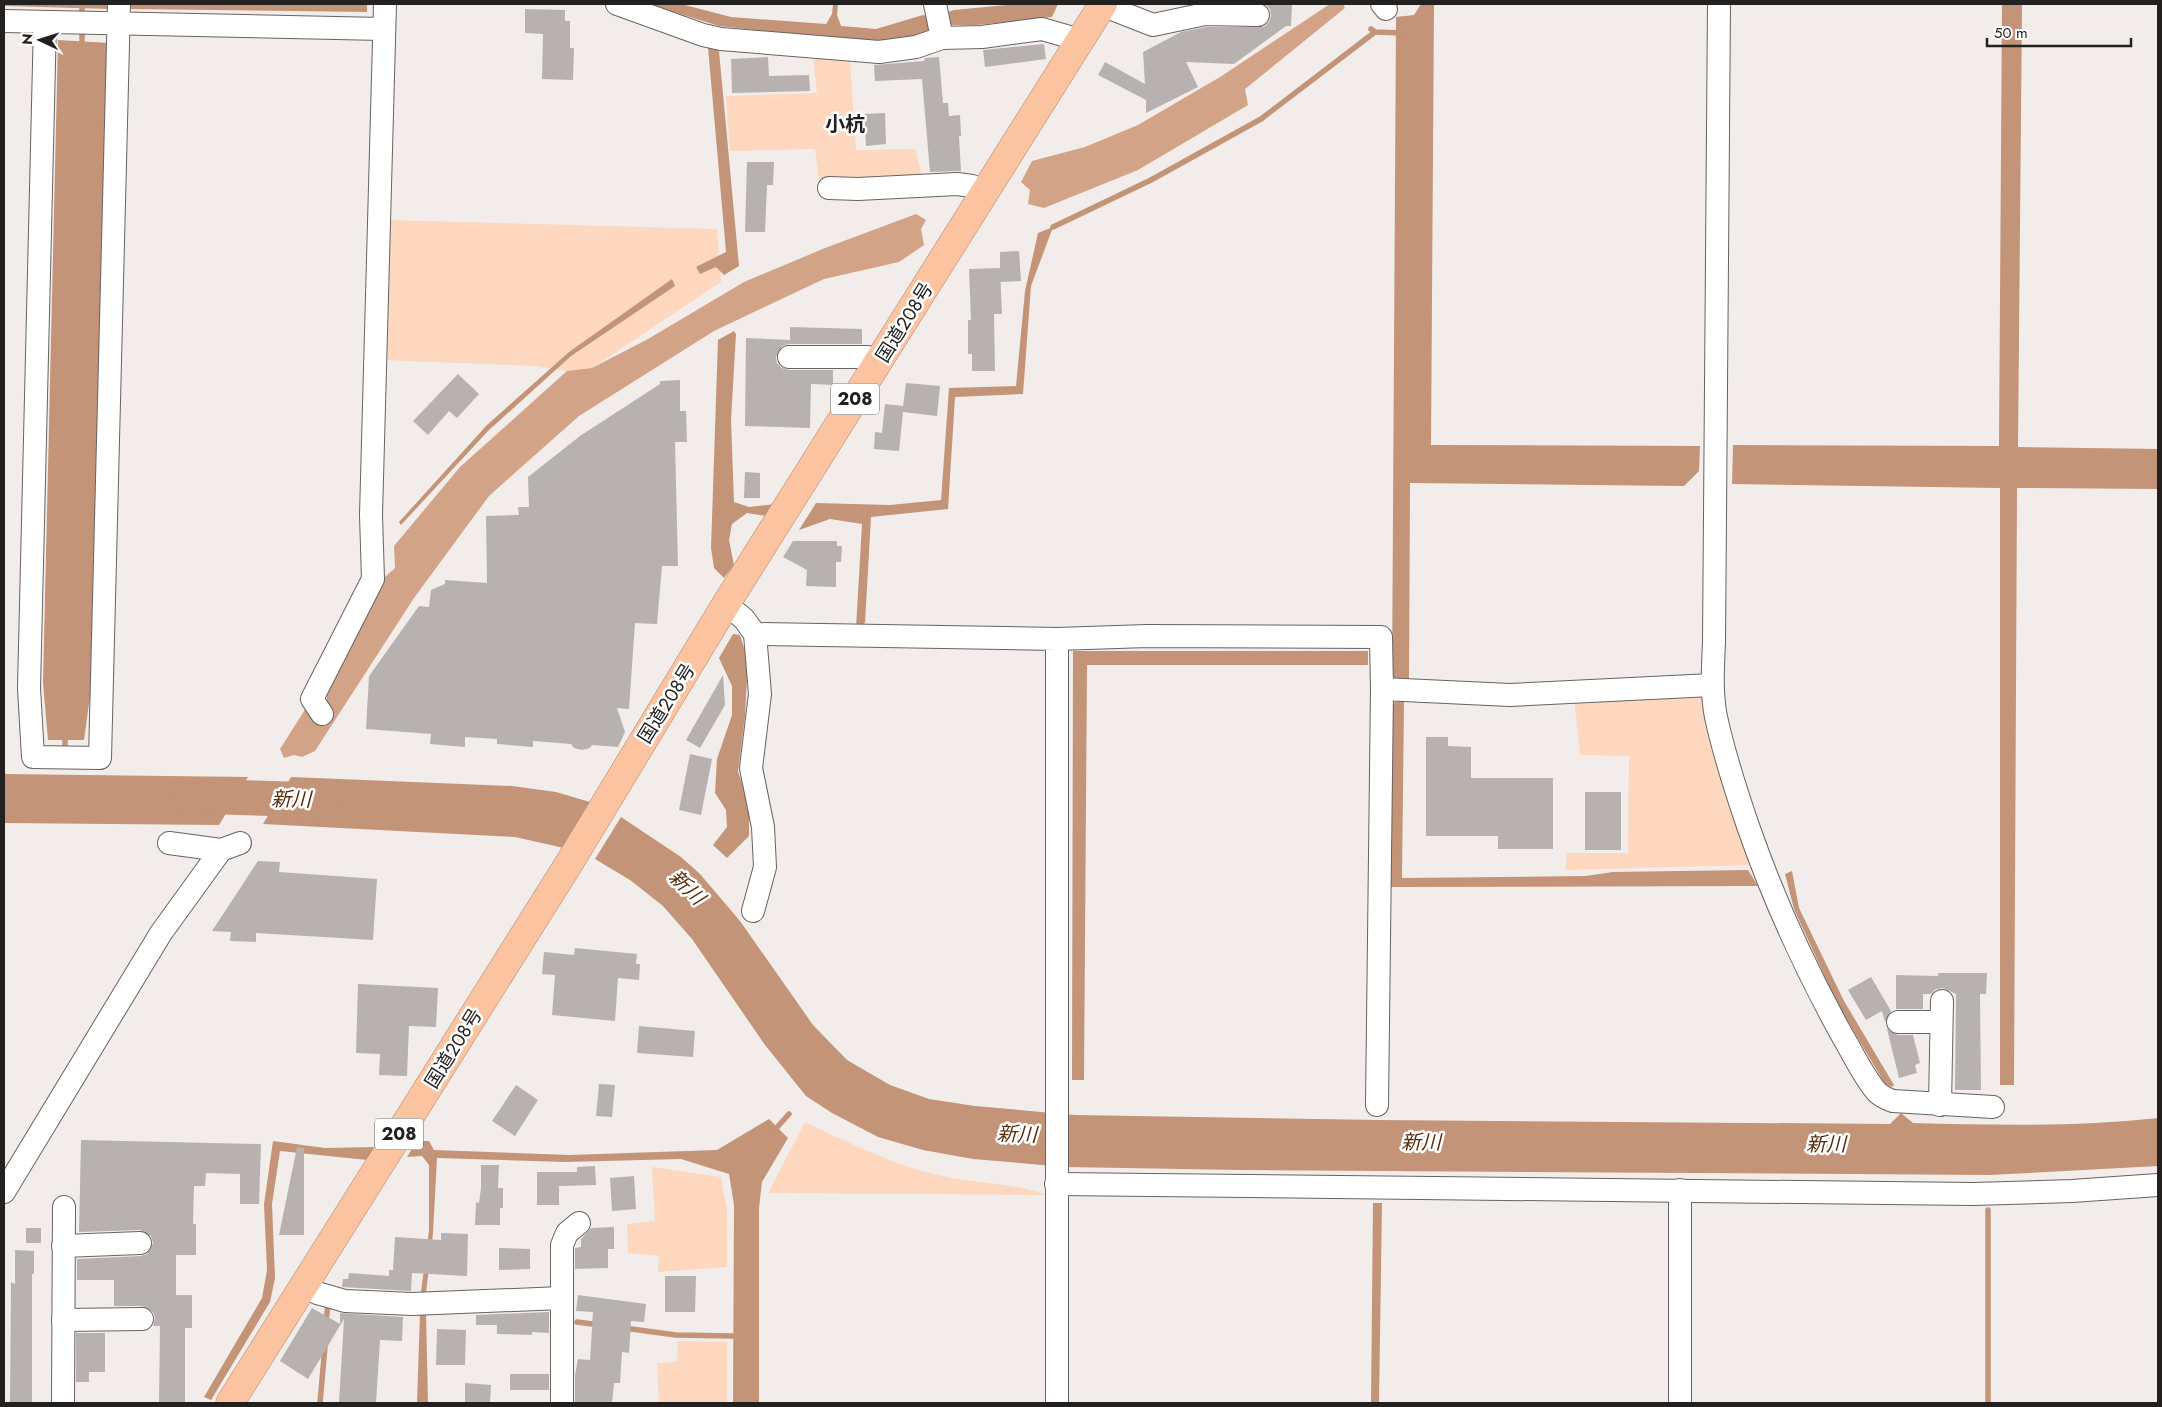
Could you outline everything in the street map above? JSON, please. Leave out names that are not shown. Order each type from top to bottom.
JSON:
[{"type":"highway","name":"国道208号","points":[[230,1403],[568,865],[726,604],[1102,4]]},
{"type":"street","points":[[322,714],[312,699],[373,579],[371,515],[384,4]]},
{"type":"street","points":[[617,4],[703,35],[721,39],[879,52],[916,47],[942,38],[982,36],[1042,29],[1080,40]]},
{"type":"street","points":[[935,4],[942,38]]},
{"type":"street","points":[[1102,4],[1153,25],[1204,14],[1258,15]]},
{"type":"street","points":[[1718,4],[1712,685],[1716,716],[1723,745],[1748,827],[1775,896],[1828,1009],[1860,1066],[1881,1095],[1893,1101],[1993,1107]]},
{"type":"street","points":[[4,21],[81,22],[119,13],[383,29]]},
{"type":"street","points":[[45,22],[29,688],[33,757],[100,758],[119,13]]},
{"type":"street","points":[[828,188],[858,189],[957,184],[972,186],[984,194]]},
{"type":"street","points":[[789,357],[868,357],[879,362]]},
{"type":"street","points":[[726,604],[744,619],[755,634],[760,694],[751,768],[763,826],[765,867],[753,911]]},
{"type":"street","points":[[755,634],[1057,639],[1147,636],[1381,637],[1377,1105]]},
{"type":"street","points":[[1057,639],[1056,1184],[1058,1403]]},
{"type":"street","points":[[1382,689],[1510,695],[1712,685]]},
{"type":"street","points":[[4,1192],[161,933],[230,846],[169,844]]},
{"type":"street","points":[[1898,1022],[1941,1011],[1940,1105]]},
{"type":"street","points":[[1056,1184],[1973,1194],[2072,1191],[2158,1185]]},
{"type":"street","points":[[1680,1190],[1680,1403]]},
{"type":"street","points":[[63,1403],[64,1207]]},
{"type":"street","points":[[562,1403],[562,1244],[567,1233],[579,1223]]},
{"type":"street","points":[[64,1246],[140,1244]]},
{"type":"street","points":[[304,1284],[317,1293],[344,1301],[412,1304],[562,1298]]},
{"type":"street","points":[[63,1320],[142,1319]]},
{"type":"shaded area","points":[[1330,4],[1343,4],[1345,8],[1245,89],[1248,105],[1138,170],[1044,208],[1028,204],[1030,190],[1021,182],[1032,161],[1085,147],[1138,125],[1220,77]]},
{"type":"shaded area","points":[[813,58],[850,61],[856,150],[916,149],[922,178],[819,180],[815,149],[730,151],[726,96],[817,93]]},
{"type":"shaded area","points":[[916,214],[926,220],[921,229],[924,245],[899,262],[824,279],[714,331],[579,416],[489,496],[414,598],[315,751],[302,757],[294,755],[284,758],[280,749],[306,708],[327,699],[326,687],[385,577],[395,568],[394,546],[460,467],[567,371],[592,368],[648,339],[744,282],[825,248]]},
{"type":"shaded area","points":[[386,220],[717,229],[721,282],[592,368],[567,371],[536,366],[382,360]]},
{"type":"shaded area","points":[[1703,691],[1753,865],[1565,870],[1567,853],[1628,853],[1629,756],[1580,755],[1574,699]]},
{"type":"shaded area","points":[[805,1122],[868,1151],[916,1169],[947,1177],[1018,1187],[1046,1195],[768,1193]]},
{"type":"shaded area","points":[[652,1167],[721,1177],[727,1210],[727,1267],[658,1272],[659,1256],[628,1253],[627,1224],[655,1221]]},
{"type":"shaded area","points":[[678,1341],[727,1342],[727,1403],[659,1403],[657,1363],[677,1362]]},
{"type":"water","points":[[4,4],[111,4],[111,9],[4,6]]},
{"type":"water","points":[[131,4],[367,4],[367,12],[131,9]]},
{"type":"water","points":[[648,4],[681,4],[731,17],[826,24],[832,14],[833,4],[838,4],[837,15],[841,26],[876,29],[923,15],[933,17],[954,10],[1017,4],[1058,4],[1052,17],[977,25],[945,25],[922,36],[894,42],[864,42],[719,26]]},
{"type":"water","points":[[1421,4],[1434,4],[1431,445],[1700,446],[1699,471],[1684,486],[1410,483],[1409,679],[1392,679],[1396,17],[1414,15]]},
{"type":"water","points":[[2002,4],[2022,4],[2018,447],[2158,449],[2158,489],[2017,488],[2014,1085],[2000,1085],[2000,488],[1732,484],[1733,445],[1999,446]]},
{"type":"water","points":[[58,40],[110,43],[91,689],[84,740],[48,740],[43,683]]},
{"type":"water","points":[[708,47],[719,51],[739,266],[724,275],[716,267],[700,274],[696,267],[726,252]]},
{"type":"water","points":[[1053,227],[1031,286],[1023,394],[955,397],[948,509],[871,517],[865,623],[856,628],[862,524],[830,519],[799,530],[816,503],[890,505],[941,500],[949,388],[1016,386],[1025,291],[1038,233]]},
{"type":"water","points":[[672,279],[675,286],[571,356],[488,431],[401,525],[399,522],[487,425],[569,352]]},
{"type":"water","points":[[734,331],[736,334],[731,420],[734,502],[749,507],[775,504],[766,516],[747,513],[732,524],[729,540],[734,565],[724,578],[714,568],[711,548],[718,340]]},
{"type":"water","points":[[733,634],[740,635],[748,661],[745,716],[738,771],[749,806],[749,836],[727,858],[713,845],[727,827],[726,810],[715,793],[717,759],[732,715],[732,686],[719,658]]},
{"type":"water","points":[[1073,651],[1368,651],[1368,665],[1087,665],[1084,1080],[1072,1080]]},
{"type":"water","points":[[1404,701],[1402,878],[1586,876],[1613,872],[1748,870],[1758,886],[1390,887],[1390,703]]},
{"type":"water","points":[[4,774],[248,777],[219,825],[4,823]]},
{"type":"water","points":[[291,777],[512,786],[556,792],[590,802],[564,848],[515,837],[263,824]]},
{"type":"water","points":[[621,817],[681,857],[700,874],[740,921],[813,1025],[847,1060],[890,1085],[929,1099],[975,1106],[1075,1115],[1379,1120],[1890,1124],[1901,1113],[1913,1123],[2036,1125],[2158,1118],[2158,1166],[1990,1175],[1240,1170],[1066,1167],[973,1159],[923,1150],[878,1137],[832,1113],[806,1096],[765,1045],[692,939],[663,906],[630,880],[595,859]]},
{"type":"water","points":[[1792,871],[1799,908],[1844,1001],[1894,1085],[1892,1087],[1885,1084],[1837,1003],[1794,909],[1785,874]]},
{"type":"water","points":[[769,1119],[788,1138],[762,1182],[759,1208],[759,1403],[733,1403],[734,1205],[729,1174],[681,1159],[566,1162],[437,1158],[433,1233],[426,1293],[421,1292],[429,1231],[429,1165],[422,1156],[407,1157],[417,1141],[429,1141],[434,1150],[569,1155],[717,1150]]},
{"type":"water","points":[[273,1141],[325,1148],[376,1147],[367,1160],[280,1151],[272,1204],[275,1278],[270,1302],[211,1400],[204,1397],[262,1298],[267,1270],[264,1204]]},
{"type":"water","points":[[1373,1203],[1382,1203],[1379,1403],[1371,1403]]},
{"type":"water","points":[[420,1313],[426,1313],[428,1403],[417,1403]]},
{"type":"building","points":[[1265,4],[1292,4],[1291,26],[1286,26],[1234,64],[1186,62],[1198,87],[1146,113],[1146,100],[1098,75],[1105,62],[1145,84],[1143,52],[1181,32],[1206,27],[1264,27],[1269,22],[1271,16],[1270,9]]},
{"type":"building","points":[[525,9],[565,10],[565,21],[570,21],[570,48],[574,48],[573,80],[542,79],[543,34],[525,33]]},
{"type":"building","points":[[1044,44],[1046,59],[985,67],[983,50]]},
{"type":"building","points":[[768,57],[769,76],[809,75],[810,91],[732,93],[731,59]]},
{"type":"building","points":[[939,57],[943,103],[948,103],[949,116],[960,115],[961,171],[930,172],[922,79],[875,81],[874,65],[924,61],[925,58]]},
{"type":"building","points":[[885,113],[886,144],[866,146],[864,114]]},
{"type":"building","points":[[747,162],[774,162],[773,185],[767,185],[765,232],[745,232]]},
{"type":"building","points":[[1019,251],[1021,281],[1000,282],[1000,252]]},
{"type":"building","points":[[1000,268],[1002,314],[994,314],[995,371],[972,371],[972,354],[968,354],[968,320],[971,320],[969,269]]},
{"type":"building","points":[[790,327],[862,329],[862,344],[789,344],[782,346],[776,357],[777,363],[782,368],[789,370],[833,370],[833,385],[811,384],[810,428],[745,426],[746,338],[790,340]]},
{"type":"building","points":[[458,374],[479,394],[457,418],[449,411],[428,435],[413,421]]},
{"type":"building","points":[[680,380],[680,411],[686,411],[687,442],[675,442],[678,566],[662,566],[657,624],[635,623],[629,709],[617,708],[625,732],[618,747],[592,745],[590,748],[582,750],[574,748],[571,744],[533,741],[533,747],[497,744],[497,739],[465,737],[465,747],[430,744],[431,734],[366,729],[369,676],[419,606],[429,607],[431,590],[445,584],[445,580],[487,583],[486,516],[519,515],[518,507],[529,507],[528,477],[580,436],[660,384],[660,381]]},
{"type":"building","points":[[906,383],[940,386],[937,416],[903,412],[899,451],[874,449],[875,432],[882,433],[885,404],[903,406]]},
{"type":"building","points":[[745,472],[760,473],[760,498],[744,498]]},
{"type":"building","points":[[793,541],[837,541],[837,546],[842,546],[841,562],[836,562],[836,587],[806,586],[807,570],[783,557]]},
{"type":"building","points":[[723,675],[725,705],[700,748],[686,740]]},
{"type":"building","points":[[1426,737],[1448,737],[1448,746],[1471,747],[1471,778],[1553,778],[1553,849],[1498,849],[1498,836],[1426,836]]},
{"type":"building","points":[[690,754],[712,759],[701,815],[679,810]]},
{"type":"building","points":[[1585,792],[1621,792],[1621,850],[1585,850]]},
{"type":"building","points":[[258,861],[280,862],[279,872],[377,879],[373,940],[256,933],[256,942],[230,941],[231,932],[212,931]]},
{"type":"building","points":[[575,948],[637,954],[636,964],[640,964],[639,980],[618,978],[615,1021],[552,1015],[555,975],[542,974],[544,952],[574,955]]},
{"type":"building","points":[[1938,973],[1987,973],[1986,994],[1980,994],[1981,1090],[1955,1090],[1956,994],[1943,988],[1936,989],[1931,994],[1923,994],[1923,1009],[1896,1009],[1896,975],[1938,976]]},
{"type":"building","points":[[1871,977],[1891,1011],[1885,1022],[1882,1011],[1866,1020],[1848,990]]},
{"type":"building","points":[[358,984],[438,988],[436,1027],[409,1026],[407,1076],[379,1075],[380,1054],[356,1053]]},
{"type":"building","points":[[639,1026],[695,1031],[693,1057],[637,1053]]},
{"type":"building","points":[[1887,1029],[1898,1035],[1913,1035],[1920,1063],[1915,1065],[1917,1073],[1899,1078]]},
{"type":"building","points":[[599,1084],[615,1085],[612,1117],[596,1116]]},
{"type":"building","points":[[516,1085],[538,1100],[515,1136],[492,1121]]},
{"type":"building","points":[[81,1140],[261,1144],[259,1204],[240,1204],[240,1174],[206,1173],[205,1186],[194,1186],[193,1224],[196,1224],[196,1255],[176,1255],[176,1295],[192,1295],[192,1328],[185,1328],[185,1402],[159,1402],[160,1326],[153,1326],[155,1318],[153,1312],[142,1306],[114,1306],[114,1280],[77,1280],[77,1259],[141,1256],[147,1254],[153,1243],[151,1236],[140,1230],[79,1232]]},
{"type":"building","points":[[297,1147],[304,1148],[304,1235],[279,1235]]},
{"type":"building","points":[[481,1165],[499,1165],[498,1188],[503,1188],[503,1208],[500,1208],[500,1225],[475,1225],[476,1202],[479,1203],[481,1188]]},
{"type":"building","points":[[595,1166],[596,1185],[559,1186],[559,1205],[537,1205],[537,1172],[577,1172],[577,1167]]},
{"type":"building","points":[[634,1176],[636,1209],[612,1211],[610,1178]]},
{"type":"building","points":[[614,1227],[614,1249],[608,1249],[608,1268],[575,1269],[575,1248],[581,1247],[581,1239],[591,1228]]},
{"type":"building","points":[[26,1228],[41,1228],[41,1243],[26,1243]]},
{"type":"building","points":[[441,1233],[468,1234],[467,1276],[412,1273],[411,1291],[342,1287],[343,1279],[348,1279],[349,1273],[389,1276],[389,1270],[393,1270],[395,1237],[441,1240]]},
{"type":"building","points":[[499,1248],[530,1249],[530,1269],[499,1270]]},
{"type":"building","points":[[15,1250],[34,1251],[34,1274],[32,1274],[32,1403],[10,1403],[11,1282],[15,1284]]},
{"type":"building","points":[[665,1276],[696,1276],[695,1312],[665,1312]]},
{"type":"building","points":[[578,1295],[646,1304],[644,1322],[631,1321],[629,1353],[622,1352],[620,1383],[614,1383],[612,1403],[575,1403],[575,1375],[578,1359],[590,1360],[593,1312],[576,1311]]},
{"type":"building","points":[[312,1308],[340,1324],[340,1313],[403,1317],[402,1341],[380,1340],[376,1403],[339,1402],[344,1319],[308,1379],[280,1361]]},
{"type":"building","points":[[549,1312],[549,1333],[532,1332],[532,1335],[497,1334],[497,1325],[476,1325],[476,1315]]},
{"type":"building","points":[[437,1329],[466,1330],[465,1365],[436,1365]]},
{"type":"building","points":[[76,1333],[105,1333],[105,1372],[89,1372],[89,1382],[76,1382]]},
{"type":"building","points":[[510,1374],[549,1374],[549,1390],[510,1390]]},
{"type":"building","points":[[465,1383],[491,1385],[490,1403],[465,1403]]},
{"type":"waterway","points":[[82,4],[82,19]]},
{"type":"waterway","points":[[82,28],[82,49]]},
{"type":"waterway","points":[[1371,29],[1375,32],[1403,33]]},
{"type":"waterway","points":[[1053,227],[1151,180],[1261,119],[1375,32]]},
{"type":"waterway","points":[[65,733],[65,746]]},
{"type":"waterway","name":"新川","points":[[187,796],[325,800]]},
{"type":"waterway","points":[[772,1133],[789,1114]]},
{"type":"waterway","points":[[1988,1210],[1988,1403]]},
{"type":"waterway","points":[[326,1322],[328,1304]]},
{"type":"waterway","points":[[577,1322],[600,1325]]},
{"type":"waterway","points":[[624,1328],[676,1335],[733,1336]]},
{"type":"waterway","points":[[320,1403],[325,1346]]},
{"type":"district","name":"小杭","points":[[845,124]]}]
